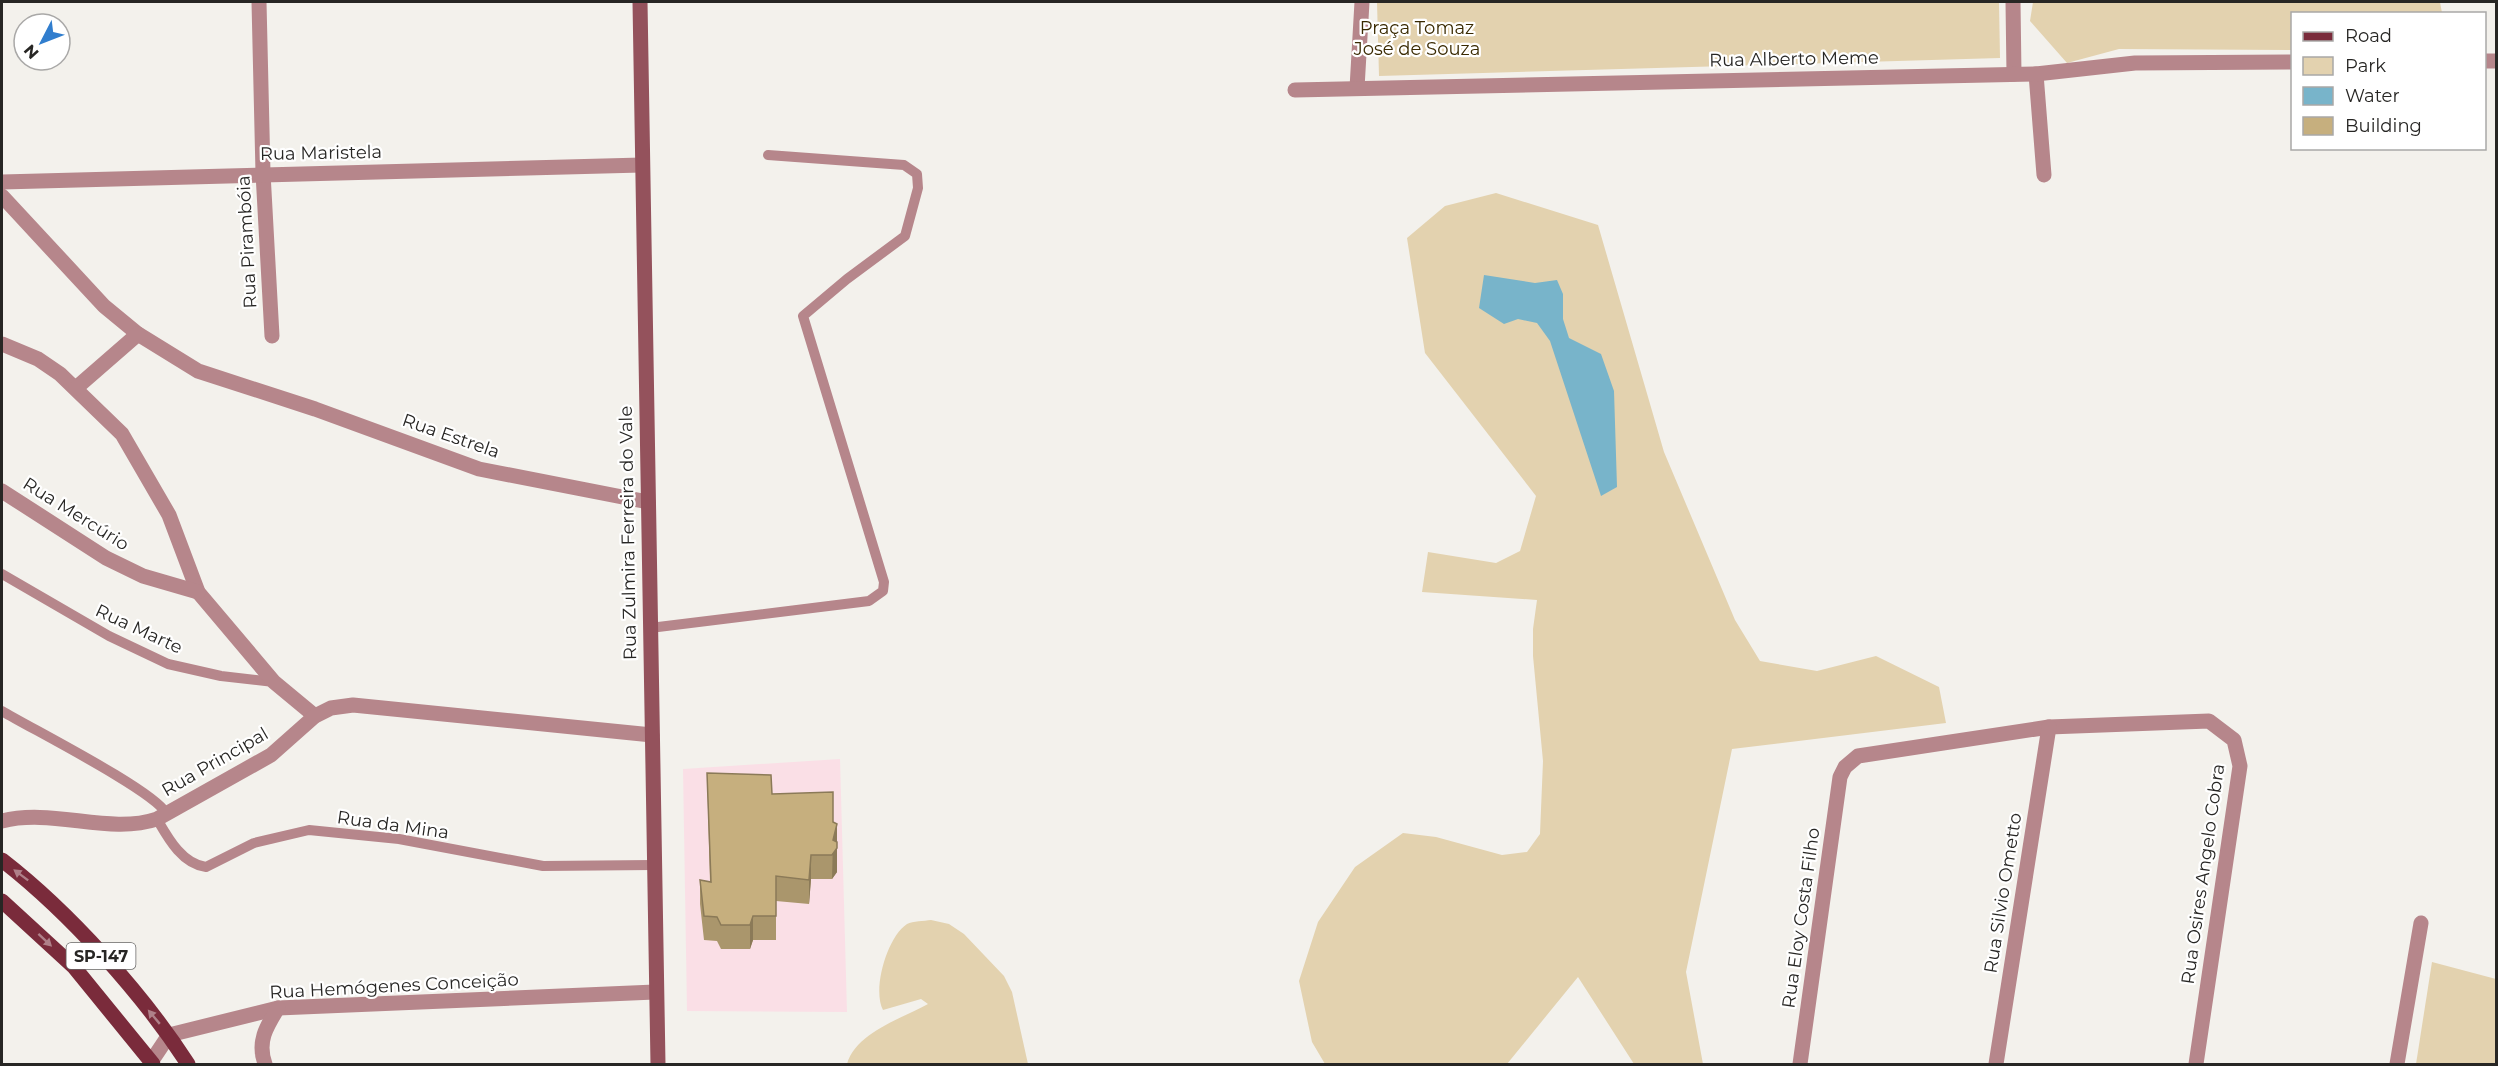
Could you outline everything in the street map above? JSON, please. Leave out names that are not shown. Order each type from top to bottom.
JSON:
[{"type":"main road","name":"SP-147","points":[[2,860],[31,883],[79,932],[169,1035],[188,1065]]},
{"type":"main road","name":"SP-147","points":[[2,901],[74,968],[152,1063]]},
{"type":"street","name":"Rua Pirambóia","points":[[259,2],[263,173],[272,336]]},
{"type":"street","name":"Rua Zulmira Ferreira do Vale","points":[[640,2],[658,1065]]},
{"type":"street","points":[[1357,87],[1362,2]]},
{"type":"street","points":[[2013,2],[2014,74]]},
{"type":"street","name":"Rua Alberto Meme","points":[[1295,90],[2036,74],[2135,63],[2291,62]]},
{"type":"street","points":[[2036,74],[2044,175]]},
{"type":"street","name":"Rua Maristela","points":[[2,183],[263,173],[642,165]]},
{"type":"street","name":"Rua Estrela","points":[[2,196],[96,297],[138,334],[198,371],[315,409],[479,469],[648,502]]},
{"type":"street","points":[[76,388],[138,334]]},
{"type":"street","points":[[2,344],[38,359],[76,388],[122,434],[169,514],[198,592],[274,682],[315,716]]},
{"type":"street","name":"Rua Mercúrio","points":[[2,491],[106,558],[143,576],[198,592]]},
{"type":"street","name":"Rua Principal","points":[[2,821],[30,816],[138,825],[161,816],[271,755],[315,716],[331,708],[371,706],[652,735]]},
{"type":"street","name":"Rua Osires Angelo Cobra","points":[[1840,777],[1845,767],[1858,756],[2049,727],[2209,721],[2234,740],[2240,766],[2196,1065]]},
{"type":"street","name":"Rua Silvio Ometto","points":[[1996,1065],[2049,727]]},
{"type":"street","name":"Rua Eloy Costa Filho","points":[[1800,1065],[1840,777]]},
{"type":"street","points":[[2397,1065],[2421,923]]},
{"type":"street","name":"Rua Hemógenes Conceição","points":[[169,1035],[278,1008],[655,992]]},
{"type":"street","points":[[265,1065],[261,1054],[264,1031],[278,1008]]},
{"type":"street","points":[[152,1063],[169,1035]]},
{"type":"lane","points":[[650,627],[869,601],[883,591],[884,582],[803,316],[847,279],[905,236],[918,189],[917,174],[903,165],[768,155]]},
{"type":"lane","name":"Rua Marte","points":[[2,574],[109,636],[168,664],[221,676],[274,682]]},
{"type":"lane","name":"Rua da Mina","points":[[2,711],[151,799],[161,816],[166,836],[188,861],[206,867],[254,843],[309,830],[399,839],[543,866],[653,865]]},
{"type":"shaded area","points":[[840,759],[847,1012],[687,1011],[683,769]]},
{"type":"green space","name":"Praça Tomaz José de Souza","points":[[1377,2],[1999,2],[2000,58],[1379,76]]},
{"type":"green space","points":[[2033,2],[2440,2],[2442,12],[2291,12],[2291,50],[2119,49],[2067,63],[2030,21]]},
{"type":"green space","points":[[1496,193],[1598,225],[1664,452],[1735,620],[1760,661],[1817,671],[1876,656],[1939,687],[1946,723],[1732,749],[1686,972],[1703,1064],[1634,1064],[1578,977],[1507,1064],[1325,1064],[1312,1042],[1299,981],[1318,922],[1355,867],[1403,833],[1436,837],[1502,855],[1527,852],[1540,834],[1543,761],[1533,656],[1533,629],[1537,600],[1422,592],[1428,552],[1496,563],[1520,551],[1536,496],[1425,353],[1407,238],[1445,206]]},
{"type":"green space","points":[[931,920],[949,924],[964,934],[1004,976],[1012,992],[1028,1064],[847,1064],[852,1053],[869,1035],[928,1004],[921,999],[883,1010],[879,990],[883,964],[893,940],[907,924]]},
{"type":"green space","points":[[2432,962],[2496,979],[2496,1064],[2416,1064]]},
{"type":"water","points":[[1484,275],[1535,283],[1557,280],[1563,294],[1563,319],[1569,338],[1601,354],[1614,391],[1617,487],[1601,496],[1550,341],[1537,323],[1518,319],[1504,324],[1479,308]]},
{"type":"building","points":[[707,773],[771,775],[772,794],[833,792],[833,822],[837,824],[833,840],[837,842],[837,848],[832,855],[811,855],[809,880],[776,876],[776,916],[753,916],[750,925],[721,925],[717,917],[704,916],[700,880],[711,882]]}]
